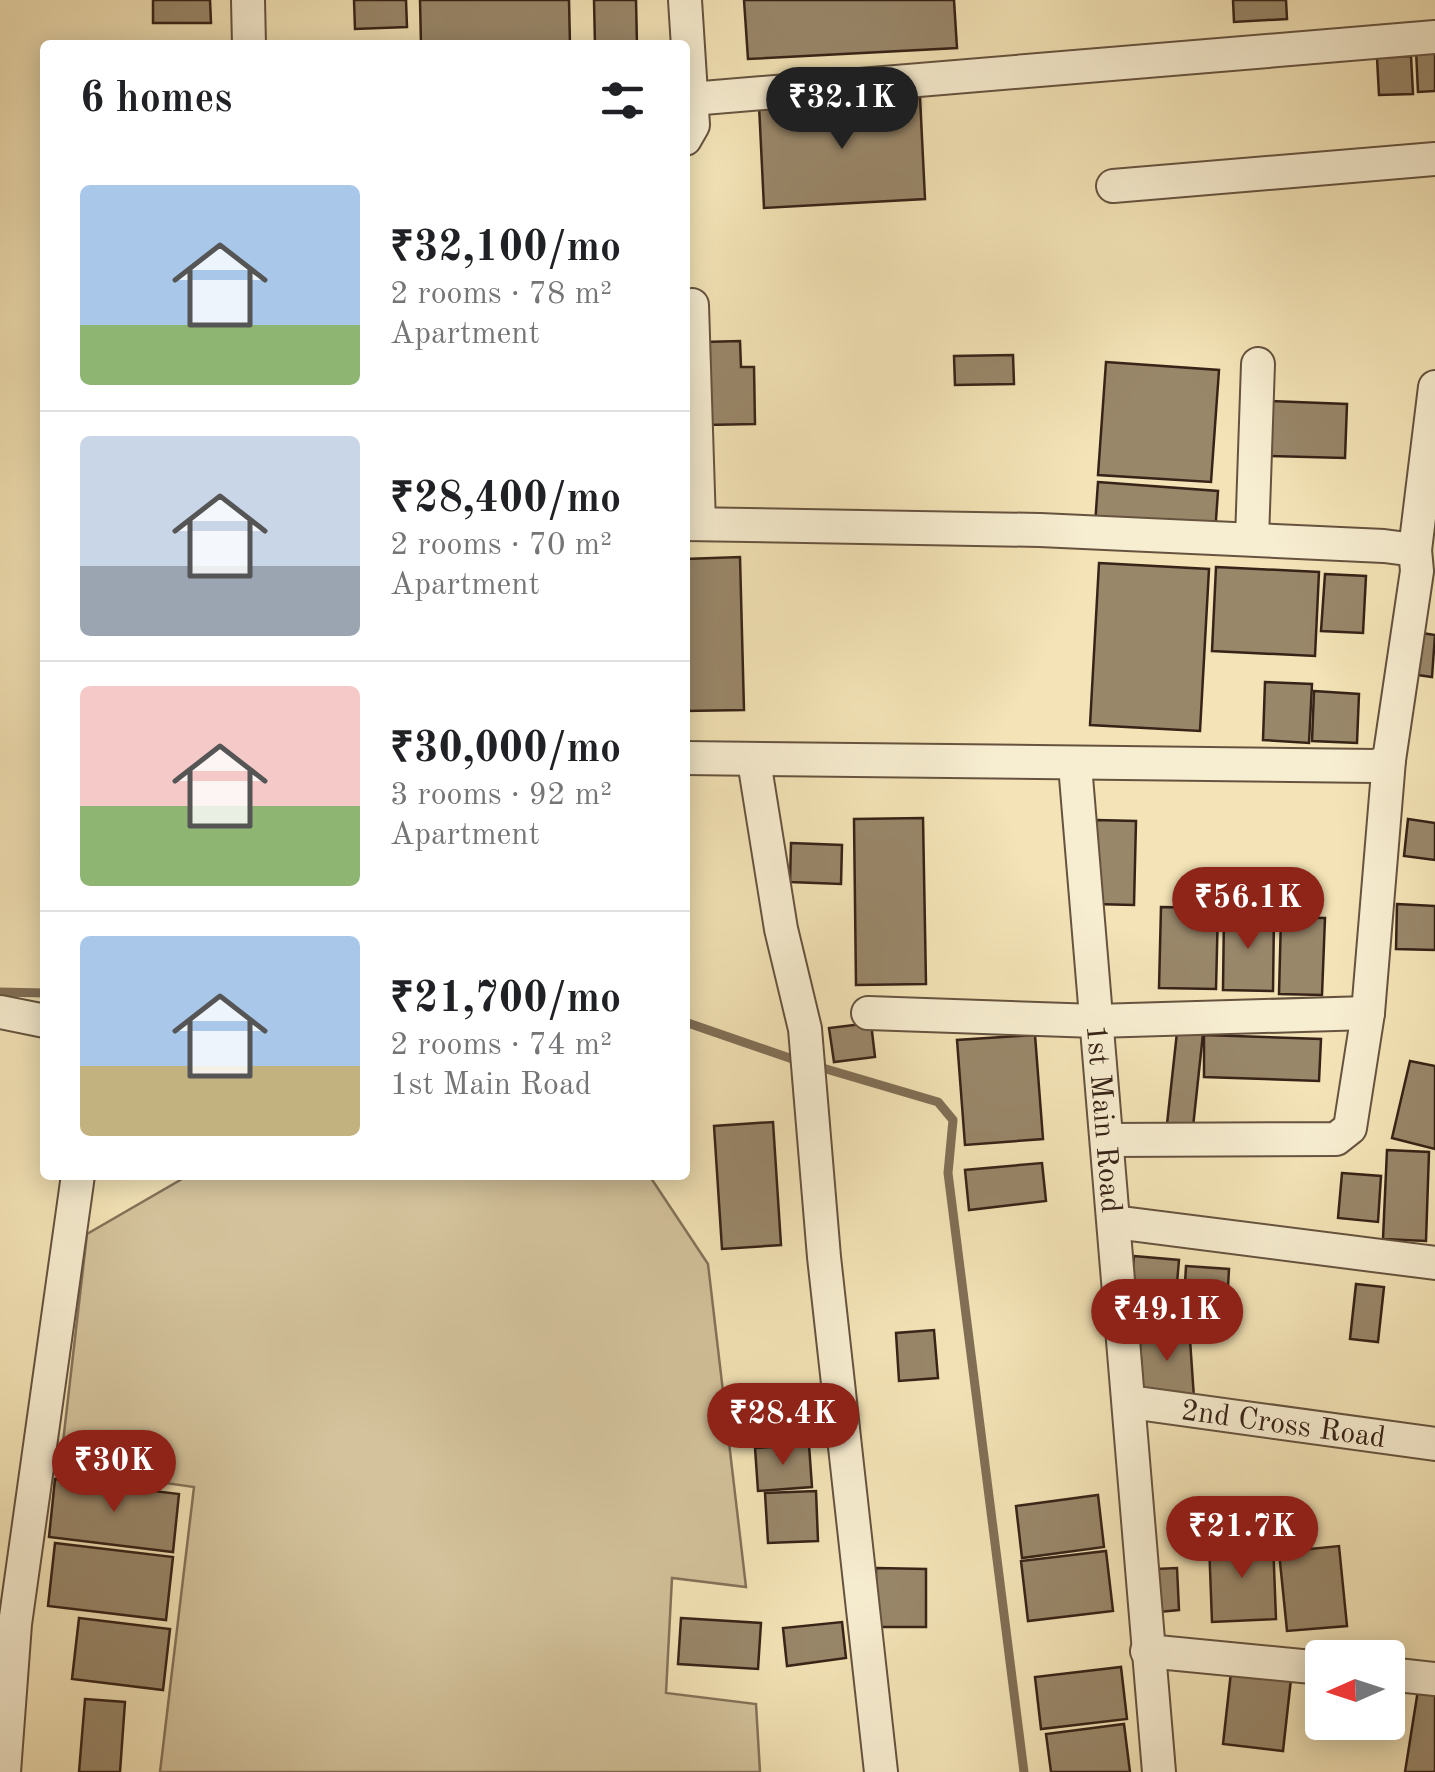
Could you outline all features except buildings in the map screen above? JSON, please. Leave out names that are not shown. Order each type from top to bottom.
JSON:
[{"type":"street","points":[[248,0],[249,40]]},
{"type":"street","points":[[685,0],[688,40]]},
{"type":"street","points":[[692,99],[1435,37]]},
{"type":"street","points":[[690,71],[693,125],[690,130]]},
{"type":"street","points":[[1114,186],[1435,159]]},
{"type":"street","points":[[692,305],[692,524],[1252,539],[1415,550]]},
{"type":"street","points":[[1252,539],[1258,364]]},
{"type":"street","points":[[1107,1140],[1336,1139],[1350,1128],[1368,1013],[1389,760],[1417,571],[1415,550],[1435,387]]},
{"type":"street","points":[[690,758],[1075,764],[1335,762],[1376,766],[1389,760]]},
{"type":"street","points":[[754,761],[781,929],[804,1029],[824,1256],[882,1772]]},
{"type":"street","name":"1st Main Road","points":[[1075,764],[1159,1772]]},
{"type":"street","points":[[0,1012],[40,1020]]},
{"type":"street","points":[[868,1013],[1096,1021],[1368,1013]]},
{"type":"street","points":[[4,1772],[14,1624],[77,1180]]},
{"type":"street","points":[[1114,1222],[1435,1263]]},
{"type":"street","name":"2nd Cross Road","points":[[1130,1402],[1435,1444]]},
{"type":"street","points":[[1147,1651],[1305,1666]]},
{"type":"street","points":[[1405,1676],[1435,1679]]},
{"type":"shaded area","points":[[180,1180],[652,1180],[708,1264],[746,1587],[672,1578],[666,1693],[756,1704],[760,1772],[160,1772],[194,1487],[60,1468],[87,1234]]},
{"type":"waterway","points":[[0,992],[40,993]]},
{"type":"waterway","points":[[690,1024],[801,1062]]},
{"type":"waterway","points":[[816,1066],[938,1102],[953,1120],[948,1173],[1024,1772]]}]
